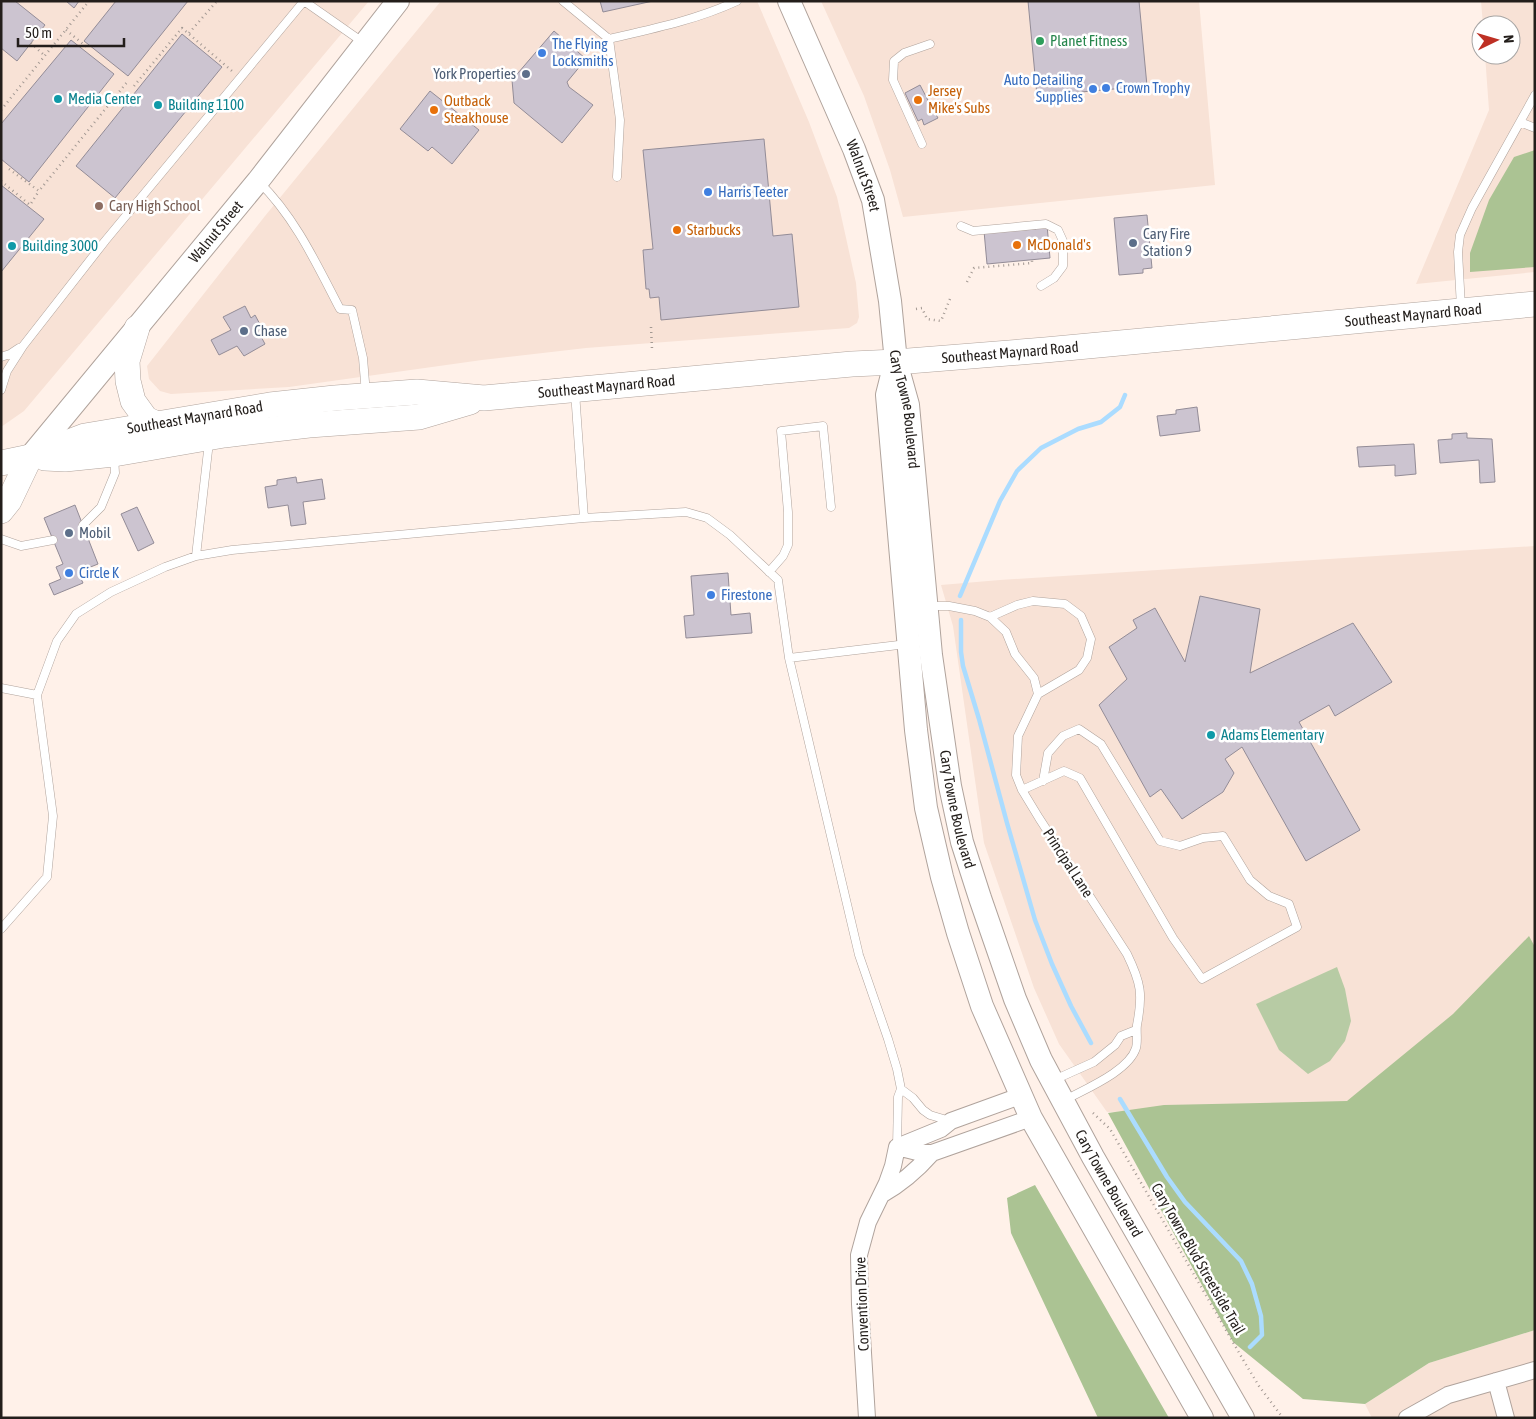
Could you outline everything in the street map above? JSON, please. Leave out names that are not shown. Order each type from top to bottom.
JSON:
[{"type":"main road","name":"Walnut Street","points":[[1,479],[30,457],[258,181],[398,1]]},
{"type":"main road","name":"Walnut Street","points":[[789,1],[854,149],[873,200],[890,301],[896,362]]},
{"type":"main road","name":"Southeast Maynard Road","points":[[1,463],[30,457],[85,436],[270,405],[417,392],[484,398],[847,364],[896,362],[1179,338],[1535,304]]},
{"type":"main road","points":[[137,328],[127,361],[128,381],[133,401],[146,419],[157,424]]},
{"type":"main road","name":"Cary Towne Boulevard","points":[[896,362],[908,405],[931,655],[950,786],[962,842],[1015,999],[1041,1060],[1093,1157],[1243,1418]]},
{"type":"main road","name":"Cary Towne Boulevard","points":[[896,362],[887,395],[916,730],[926,808],[958,934],[982,1006],[1031,1118],[1202,1418]]},
{"type":"main road","name":"Southeast Maynard Road","points":[[30,457],[65,459],[114,454],[210,438],[308,425],[419,417],[484,398]]},
{"type":"main road","name":"Walnut Street","points":[[1,511],[9,501],[30,457]]},
{"type":"main road","points":[[1020,1096],[1053,1080]]},
{"type":"main road","points":[[1031,1118],[1063,1101]]},
{"type":"street","points":[[897,1147],[941,1129],[951,1121],[1020,1096]]},
{"type":"street","points":[[897,1147],[922,1153],[932,1153],[1031,1118]]},
{"type":"street","name":"Convention Drive","points":[[867,1418],[859,1256],[868,1222],[893,1166],[897,1147]]},
{"type":"street","points":[[881,1195],[897,1186],[921,1166],[932,1153]]},
{"type":"street","points":[[1407,1418],[1448,1394],[1535,1370]]},
{"type":"street","points":[[1496,1381],[1506,1418]]},
{"type":"lane","points":[[1,390],[7,371],[23,346],[111,234],[304,1],[364,44]]},
{"type":"lane","points":[[563,1],[609,39],[620,120],[617,176]]},
{"type":"lane","points":[[609,39],[692,19],[715,12],[737,1]]},
{"type":"lane","points":[[922,144],[893,80],[894,61],[904,53],[930,44]]},
{"type":"lane","points":[[1462,311],[1458,252],[1460,235],[1472,208],[1535,95]]},
{"type":"lane","points":[[1520,122],[1535,128]]},
{"type":"lane","points":[[258,181],[275,197],[294,225],[340,309],[352,310],[363,358],[366,396]]},
{"type":"lane","points":[[961,226],[973,231],[1046,224],[1058,230],[1063,241],[1064,266],[1054,278],[1041,286]]},
{"type":"lane","points":[[1,357],[23,346]]},
{"type":"lane","points":[[575,390],[584,518]]},
{"type":"lane","points":[[769,572],[783,556],[788,545],[786,524],[788,512],[781,431],[823,426],[830,508]]},
{"type":"lane","points":[[196,556],[210,438]]},
{"type":"lane","points":[[83,525],[101,507],[115,473],[114,454]]},
{"type":"lane","points":[[1,929],[47,877],[53,816],[37,695],[57,641],[76,614],[111,592],[166,567],[196,556],[232,550],[584,518],[686,512],[707,518],[730,535],[778,580],[789,658],[859,955],[888,1039],[901,1089],[898,1097],[897,1147]]},
{"type":"lane","points":[[1,538],[21,546],[53,540]]},
{"type":"lane","points":[[926,606],[949,606],[976,611],[990,617],[1006,632],[1015,654],[1034,678],[1038,694],[1079,670],[1087,658],[1091,639],[1081,616],[1066,604],[1033,601],[1017,605],[990,617]]},
{"type":"lane","points":[[789,658],[909,644]]},
{"type":"lane","points":[[1,688],[37,695]]},
{"type":"lane","name":"Principal Lane","points":[[1038,694],[1018,736],[1016,775],[1022,790],[1128,954],[1138,977],[1141,1002],[1136,1030],[1136,1048],[1126,1063],[1116,1072],[1063,1101]]},
{"type":"lane","points":[[1022,790],[1043,781],[1064,771],[1080,778],[1173,938],[1202,979],[1297,927],[1289,904],[1269,896],[1250,880],[1223,836],[1203,838],[1180,846],[1160,842],[1101,744],[1078,729],[1063,736],[1048,753],[1043,781]]},
{"type":"lane","points":[[1053,1080],[1094,1062],[1114,1046],[1121,1036],[1136,1030]]},
{"type":"lane","points":[[901,1089],[930,1115],[951,1121]]},
{"type":"path","points":[[1,110],[89,1]]},
{"type":"path","points":[[189,33],[217,1]]},
{"type":"path","points":[[134,86],[182,28],[232,71]]},
{"type":"path","points":[[66,30],[88,48]]},
{"type":"path","points":[[30,43],[45,56]]},
{"type":"path","points":[[1,181],[30,205],[39,191],[128,81]]},
{"type":"path","points":[[9,169],[39,191]]},
{"type":"path","points":[[967,282],[974,268],[1032,263],[1032,260]]},
{"type":"path","points":[[916,309],[922,308],[927,319],[941,321],[950,299]]},
{"type":"path","points":[[651,327],[652,349]]},
{"type":"path","name":"Cary Towne Blvd Streetside Trail","points":[[1093,1113],[1110,1129],[1244,1363],[1283,1418]]},
{"type":"shaded area","name":"Cary High School","points":[[1,1],[369,1],[24,411],[1,427]]},
{"type":"shaded area","points":[[441,1],[757,1],[809,122],[837,197],[856,283],[859,317],[857,323],[849,328],[586,348],[482,360],[289,387],[171,394],[160,391],[149,379],[147,366],[265,216]]},
{"type":"shaded area","points":[[821,1],[1199,1],[1215,185],[903,217],[890,170],[864,96]]},
{"type":"shaded area","points":[[1481,1],[1535,1],[1535,272],[1416,284],[1489,110],[1486,65],[1521,65],[1521,15],[1482,15]]},
{"type":"shaded area","points":[[1535,546],[1535,1103],[1107,1112],[1059,1044],[1034,988],[984,843],[953,626],[941,585]]},
{"type":"shaded area","points":[[1535,1330],[1535,1418],[1372,1418],[1365,1404],[1429,1363]]},
{"type":"green space","points":[[1535,150],[1535,267],[1470,272],[1470,253],[1489,200],[1514,157]]},
{"type":"green space","points":[[1529,936],[1535,947],[1535,1330],[1429,1363],[1365,1404],[1303,1399],[1233,1342],[1108,1113],[1164,1105],[1347,1101],[1453,1014]]},
{"type":"green space","points":[[1337,967],[1345,989],[1351,1021],[1345,1041],[1330,1061],[1308,1074],[1279,1050],[1256,1004]]},
{"type":"green space","points":[[1035,1185],[1169,1418],[1098,1418],[1011,1233],[1007,1198]]},
{"type":"building","points":[[1,1],[15,1],[45,25],[17,61],[1,48]]},
{"type":"building","points":[[66,1],[79,1],[74,8]]},
{"type":"building","points":[[116,1],[188,1],[128,76],[84,41]]},
{"type":"building","points":[[600,1],[653,1],[603,12]]},
{"type":"building","points":[[1028,1],[1139,1],[1147,86],[1037,96]]},
{"type":"building","points":[[554,31],[586,59],[567,82],[569,87],[593,105],[562,143],[514,103],[512,80]]},
{"type":"building","name":"Building 1100","points":[[182,34],[222,67],[115,198],[76,166]]},
{"type":"building","name":"Media Center","points":[[71,40],[114,74],[29,182],[1,159],[1,124]]},
{"type":"building","name":"Jersey Mike's Subs","points":[[920,85],[932,108],[935,107],[938,112],[935,113],[938,118],[924,125],[922,119],[918,121],[905,93]]},
{"type":"building","name":"Outback Steakhouse","points":[[430,91],[479,130],[452,164],[432,147],[428,151],[400,129]]},
{"type":"building","name":"Harris Teeter","points":[[764,139],[773,236],[792,234],[799,307],[661,320],[659,297],[650,298],[649,289],[646,289],[643,250],[653,249],[643,150]]},
{"type":"building","name":"Building 3000","points":[[1,185],[44,219],[1,272]]},
{"type":"building","name":"Cary Fire Station 9","points":[[1147,215],[1152,268],[1143,269],[1143,273],[1119,275],[1114,218]]},
{"type":"building","name":"McDonald's","points":[[1047,225],[1050,258],[987,264],[984,231],[1019,228],[1019,230],[1036,229],[1036,226]]},
{"type":"building","name":"Chase","points":[[245,306],[251,318],[255,315],[262,328],[258,331],[265,344],[244,356],[237,346],[219,355],[211,340],[231,330],[223,317]]},
{"type":"building","points":[[1197,407],[1200,431],[1160,436],[1157,416],[1176,414],[1176,410]]},
{"type":"building","points":[[1467,433],[1467,438],[1492,439],[1495,482],[1480,483],[1479,460],[1440,463],[1438,440],[1452,439],[1452,434]]},
{"type":"building","points":[[1414,444],[1416,474],[1395,476],[1395,465],[1359,467],[1357,447]]},
{"type":"building","points":[[296,477],[297,483],[322,479],[325,499],[303,502],[306,524],[291,526],[288,505],[268,508],[265,487],[277,485],[277,480]]},
{"type":"building","points":[[75,505],[98,564],[78,572],[83,583],[54,595],[49,584],[61,579],[56,567],[63,564],[44,518]]},
{"type":"building","points":[[137,507],[154,543],[138,551],[121,514]]},
{"type":"building","name":"Firestone","points":[[728,573],[731,615],[750,613],[752,633],[686,638],[684,616],[694,615],[691,576]]},
{"type":"building","name":"Adams Elementary","points":[[1200,596],[1260,609],[1250,673],[1353,623],[1392,682],[1335,716],[1329,705],[1299,722],[1360,830],[1306,861],[1242,747],[1225,759],[1234,773],[1223,792],[1182,819],[1161,789],[1150,797],[1099,705],[1127,679],[1109,647],[1137,628],[1133,620],[1155,608],[1185,662]]},
{"type":"waterway","points":[[960,596],[1000,501],[1017,471],[1041,448],[1078,429],[1101,422],[1120,407],[1125,395]]},
{"type":"waterway","points":[[961,620],[963,666],[1035,920],[1071,1006],[1091,1043]]},
{"type":"waterway","points":[[1120,1099],[1167,1177],[1185,1202],[1241,1261],[1252,1284],[1261,1316],[1262,1335],[1250,1347]]},
{"type":"place","name":"Planet Fitness","points":[[1040,41]]},
{"type":"place","name":"The Flying Locksmiths","points":[[542,53]]},
{"type":"place","name":"York Properties","points":[[526,74]]},
{"type":"place","name":"Crown Trophy","points":[[1106,88]]},
{"type":"place","name":"Auto Detailing Supplies","points":[[1093,89]]},
{"type":"place","name":"Media Center","points":[[58,99]]},
{"type":"place","name":"Jersey Mike's Subs","points":[[918,100]]},
{"type":"place","name":"Building 1100","points":[[158,105]]},
{"type":"place","name":"Outback Steakhouse","points":[[434,110]]},
{"type":"place","name":"Harris Teeter","points":[[708,192]]},
{"type":"place","name":"Cary High School","points":[[99,206]]},
{"type":"place","name":"Starbucks","points":[[677,230]]},
{"type":"place","name":"Cary Fire Station 9","points":[[1133,243]]},
{"type":"place","name":"McDonald's","points":[[1017,245]]},
{"type":"place","name":"Building 3000","points":[[12,246]]},
{"type":"place","name":"Chase","points":[[244,331]]},
{"type":"place","name":"Mobil","points":[[69,533]]},
{"type":"place","name":"Circle K","points":[[69,573]]},
{"type":"place","name":"Firestone","points":[[711,595]]},
{"type":"place","name":"Adams Elementary","points":[[1211,735]]}]
